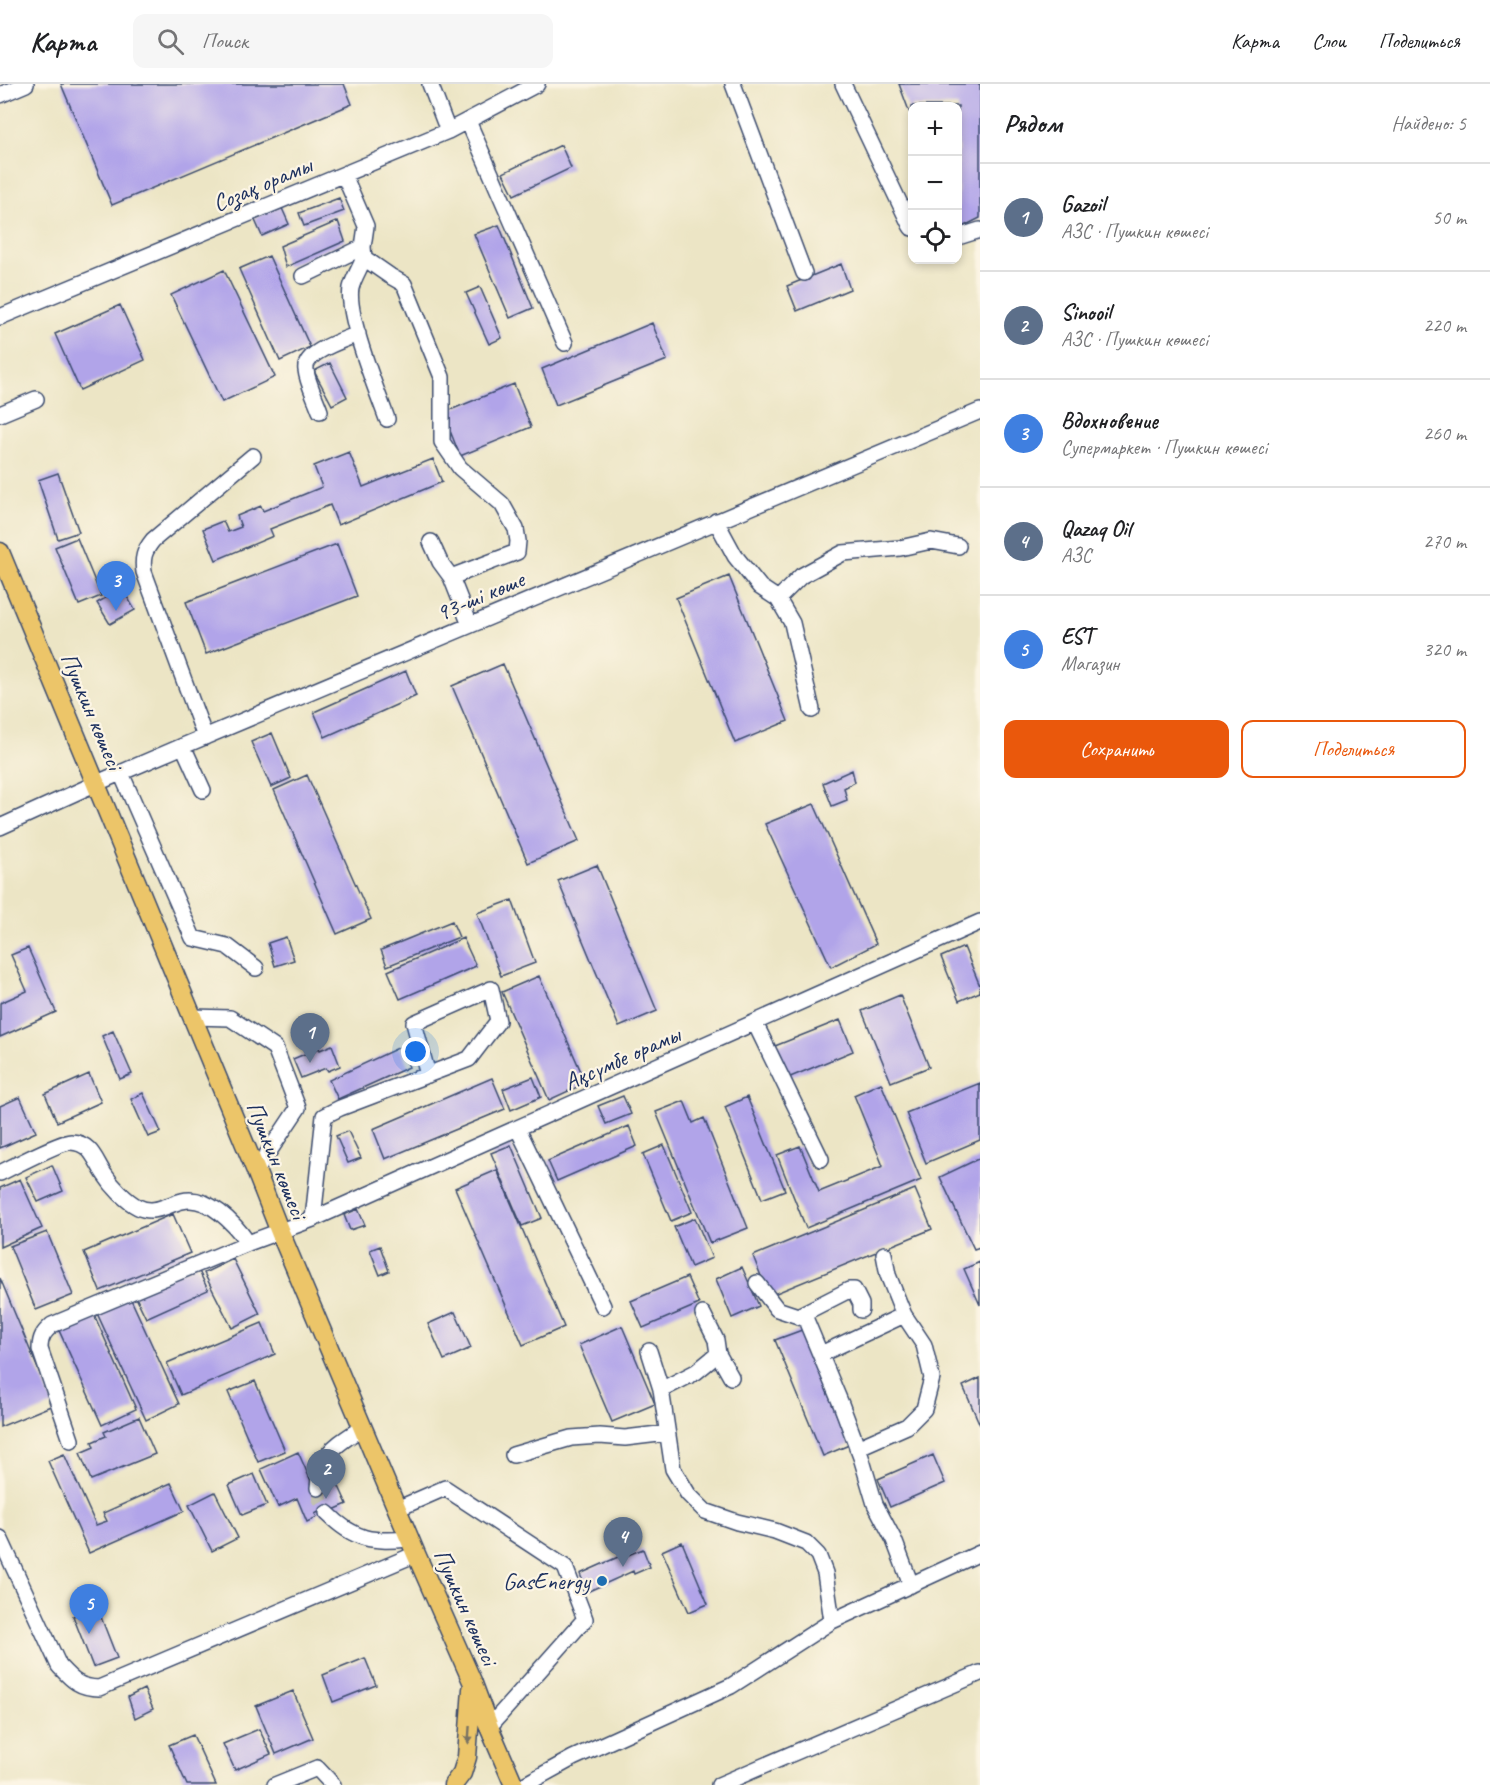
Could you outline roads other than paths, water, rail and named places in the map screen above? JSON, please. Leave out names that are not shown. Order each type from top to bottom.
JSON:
[{"type":"main road","name":"Пушкин көшесі","points":[[0,552],[280,1232],[472,1681],[514,1785]]},
{"type":"main road","points":[[453,1785],[462,1773],[467,1757],[472,1681]]},
{"type":"lane","points":[[0,95],[26,84]]},
{"type":"lane","points":[[430,84],[448,131]]},
{"type":"lane","name":"Созақ орамы","points":[[0,317],[448,131],[537,84]]},
{"type":"lane","points":[[733,84],[804,273]]},
{"type":"lane","points":[[843,84],[908,221]]},
{"type":"lane","points":[[468,121],[565,343]]},
{"type":"lane","points":[[344,175],[366,226],[364,253],[351,288],[350,301],[358,334],[387,419]]},
{"type":"lane","points":[[962,235],[980,230]]},
{"type":"lane","points":[[303,276],[364,253]]},
{"type":"lane","points":[[364,253],[390,276],[404,284],[442,377],[442,442],[460,468],[502,504],[516,529],[517,552],[451,577]]},
{"type":"lane","points":[[320,411],[305,369],[308,359],[358,334]]},
{"type":"lane","points":[[0,414],[36,399]]},
{"type":"lane","name":"93-ші көше","points":[[0,827],[121,772],[980,411]]},
{"type":"lane","points":[[205,737],[144,572],[142,560],[145,549],[153,540],[253,456]]},
{"type":"lane","points":[[716,521],[735,556],[760,587],[778,599],[792,623],[812,710]]},
{"type":"lane","points":[[778,599],[801,576],[843,553],[900,548],[931,541],[958,546]]},
{"type":"lane","points":[[431,542],[440,562],[451,577],[470,625]]},
{"type":"lane","points":[[183,746],[203,790]]},
{"type":"lane","points":[[121,772],[193,938],[227,946],[256,968]]},
{"type":"lane","name":"Ақсүмбе орамы","points":[[71,1440],[40,1349],[44,1332],[52,1325],[248,1243],[313,1219],[980,922]]},
{"type":"lane","points":[[313,1219],[324,1116],[469,1059],[498,1021],[492,989],[414,1023],[428,1075]]},
{"type":"lane","points":[[193,1017],[230,1018],[275,1048],[298,1108],[256,1171]]},
{"type":"lane","points":[[755,1023],[821,1159]]},
{"type":"lane","points":[[518,1129],[603,1305]]},
{"type":"lane","points":[[0,1173],[69,1141],[81,1143],[90,1149],[105,1176],[137,1207],[158,1210],[182,1201],[196,1200],[225,1217],[238,1228],[248,1243]]},
{"type":"lane","points":[[857,1448],[906,1426],[924,1409],[932,1378],[924,1345],[904,1315],[888,1275],[884,1254]]},
{"type":"lane","points":[[757,1283],[777,1310],[806,1320],[857,1448],[875,1504],[894,1540],[911,1585]]},
{"type":"lane","points":[[798,1316],[849,1290],[854,1290],[861,1304],[861,1310]]},
{"type":"lane","points":[[703,1314],[716,1340],[718,1354],[731,1377]]},
{"type":"lane","points":[[821,1354],[904,1315]]},
{"type":"lane","points":[[649,1351],[661,1390],[673,1469],[688,1494],[705,1511],[775,1531],[806,1543],[818,1555],[825,1573],[832,1621]]},
{"type":"lane","points":[[661,1390],[696,1372],[718,1354]]},
{"type":"lane","points":[[318,1488],[319,1472],[324,1459],[337,1444],[363,1427]]},
{"type":"lane","points":[[513,1455],[571,1438],[600,1436],[625,1438],[667,1433]]},
{"type":"lane","points":[[397,1509],[446,1488],[565,1568],[585,1619],[489,1727]]},
{"type":"lane","points":[[327,1513],[354,1535],[413,1546]]},
{"type":"lane","points":[[0,1538],[59,1666],[70,1679],[88,1688],[99,1688],[413,1546]]},
{"type":"lane","points":[[524,1785],[573,1758],[731,1686],[832,1621],[980,1553]]},
{"type":"lane","points":[[718,1785],[980,1673]]},
{"type":"lane","points":[[275,1785],[317,1768],[333,1785]]},
{"type":"tunnel","points":[[318,1488],[320,1499],[327,1513]]},
{"type":"place","name":"Вдохновение","points":[[116,611]]},
{"type":"place","name":"Gazoil","points":[[310,1063]]},
{"type":"place","name":"Sinooil","points":[[326,1499]]},
{"type":"place","name":"Qazaq Oil","points":[[623,1567]]},
{"type":"place","name":"GasEnergy","points":[[602,1581]]},
{"type":"place","name":"EST","points":[[89,1634]]}]
